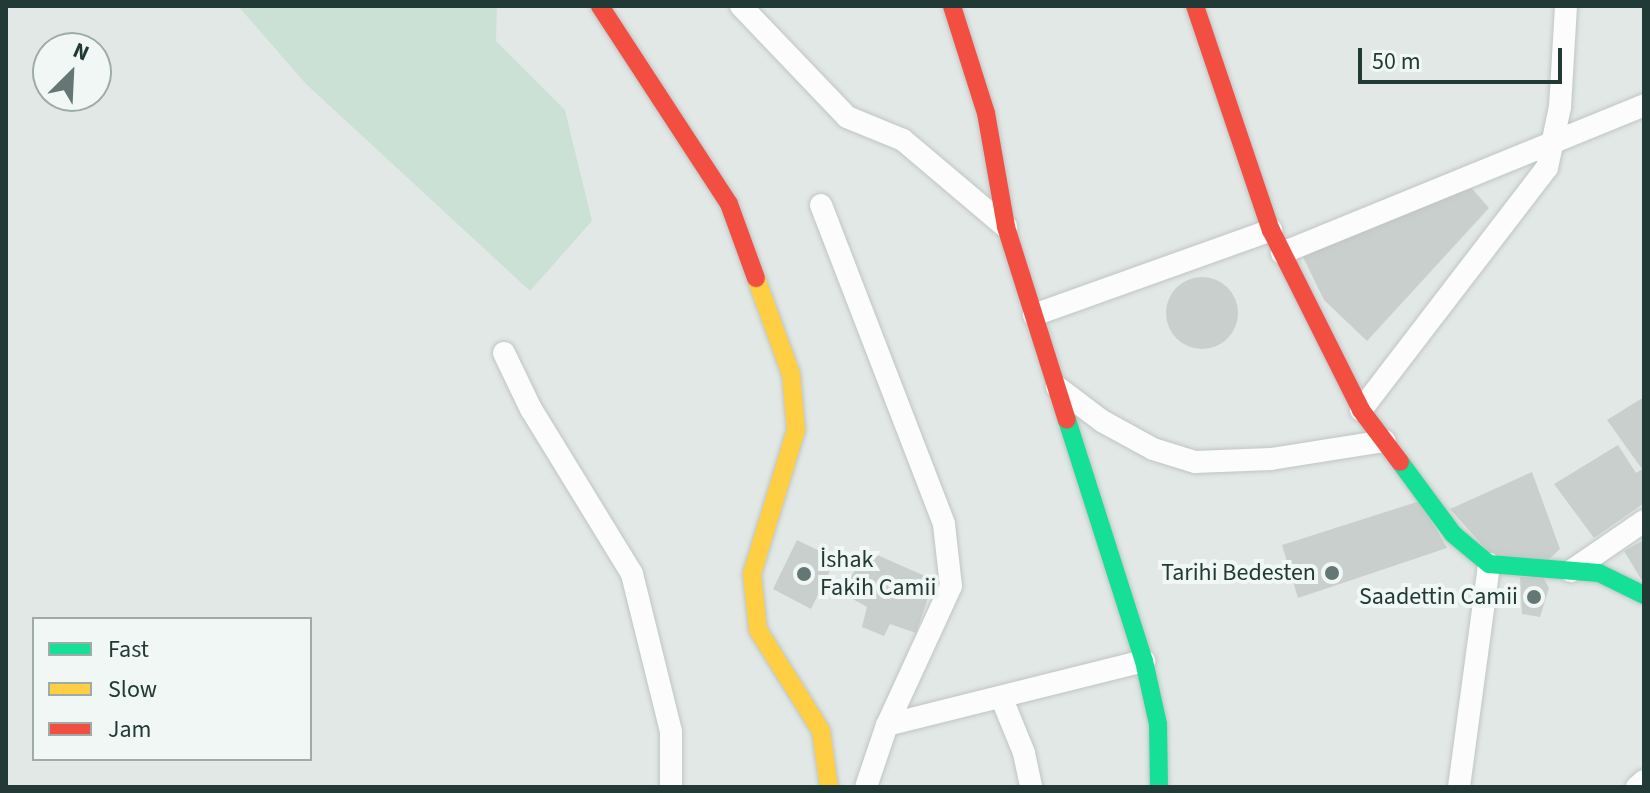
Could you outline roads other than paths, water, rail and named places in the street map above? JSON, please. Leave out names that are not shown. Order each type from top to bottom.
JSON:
[{"type":"street","points":[[600,6],[729,204],[791,374],[796,430],[752,574],[758,630],[821,731],[829,787]]},
{"type":"street","points":[[741,6],[847,117],[903,140],[1006,227]]},
{"type":"street","points":[[952,6],[986,113],[1006,227],[1144,661],[1158,724],[1159,787]]},
{"type":"street","points":[[1195,6],[1271,230],[1282,253],[1361,410],[1453,534],[1489,564],[1599,573],[1644,595]]},
{"type":"street","points":[[1361,410],[1547,168],[1560,107],[1566,6]]},
{"type":"street","points":[[1282,253],[1644,105]]},
{"type":"street","points":[[821,205],[944,524],[951,586],[887,725],[866,787]]},
{"type":"street","points":[[1034,315],[1271,230]]},
{"type":"street","points":[[504,353],[531,409],[632,574],[671,732],[671,787]]},
{"type":"street","points":[[1057,387],[1102,421],[1153,449],[1195,462],[1271,459],[1385,441]]},
{"type":"street","points":[[1571,571],[1644,521]]},
{"type":"street","points":[[1459,787],[1489,564]]},
{"type":"street","points":[[887,725],[1002,699],[1144,661]]},
{"type":"street","points":[[1002,699],[1024,753],[1031,787]]},
{"type":"street","points":[[1637,787],[1644,781]]},
{"type":"place","name":"Tarihi Bedesten","points":[[1332,573]]},
{"type":"place","name":"İshak Fakih Camii","points":[[804,574]]},
{"type":"place","name":"Saadettin Camii","points":[[1534,597]]}]
